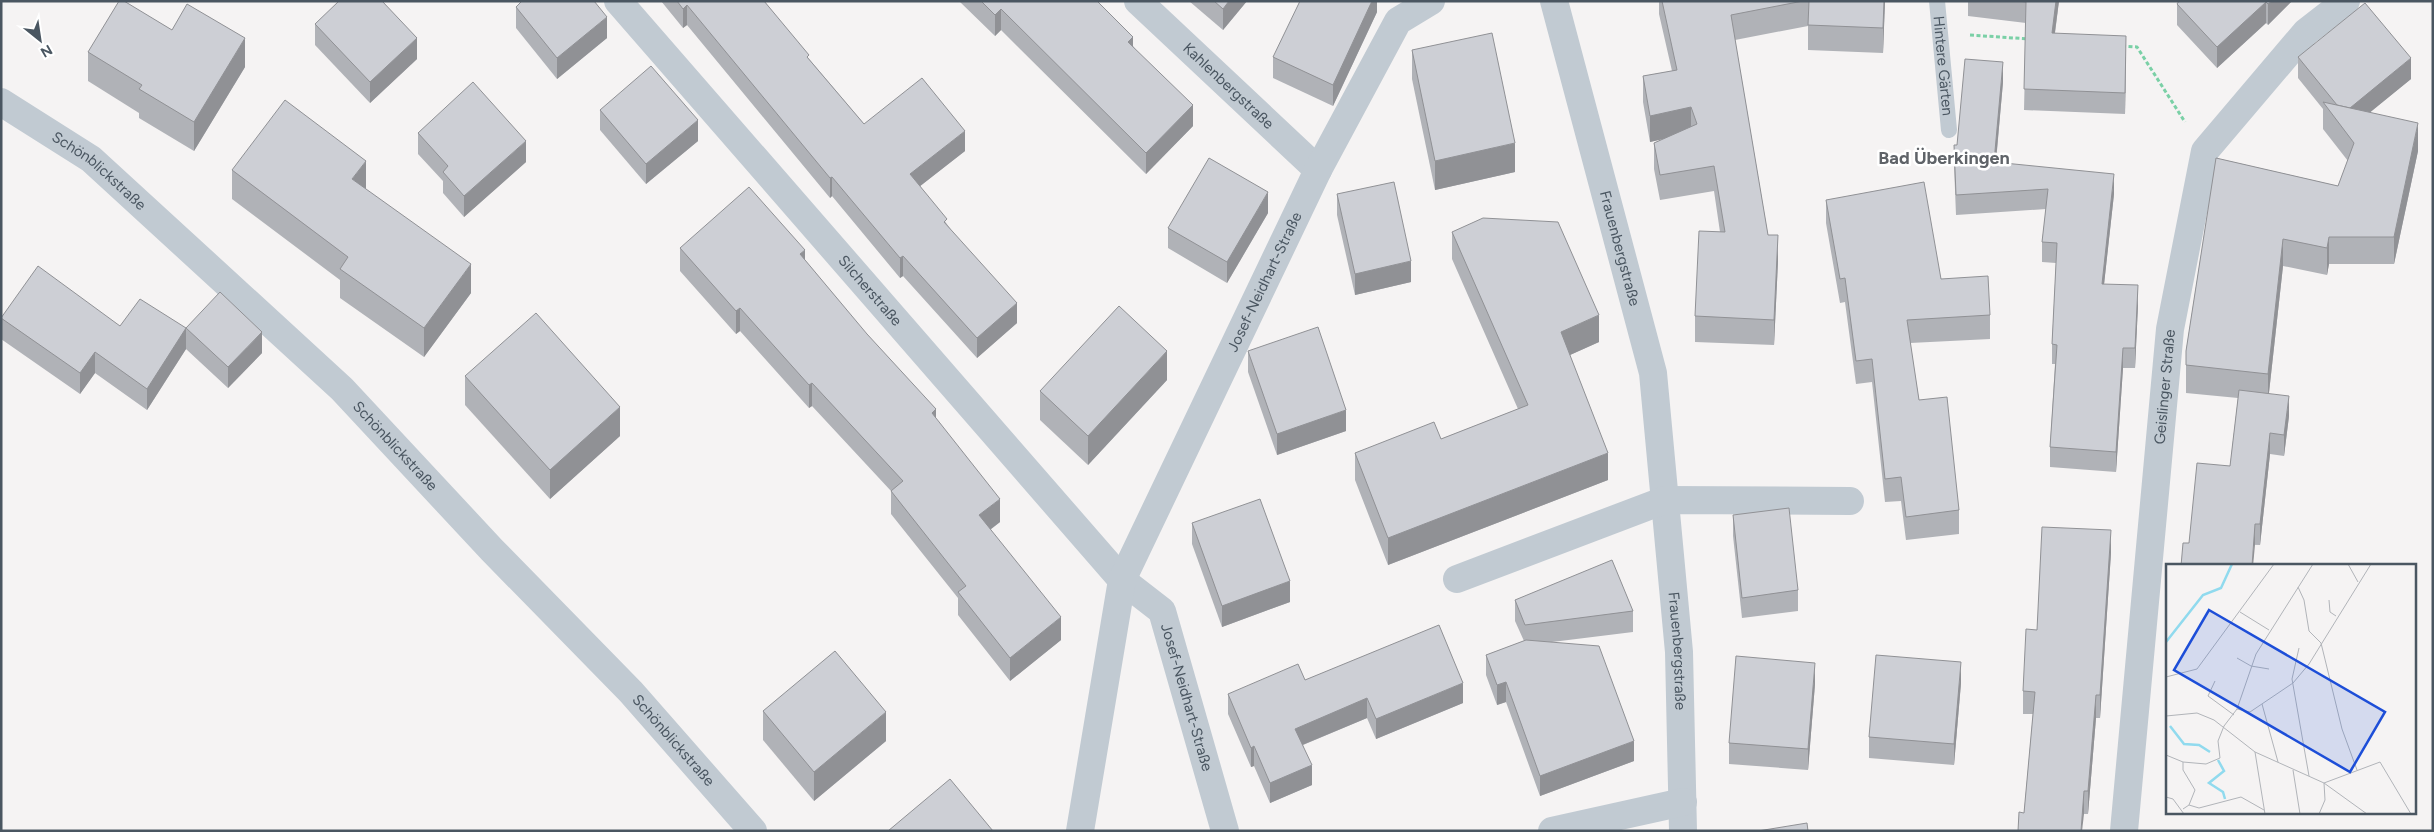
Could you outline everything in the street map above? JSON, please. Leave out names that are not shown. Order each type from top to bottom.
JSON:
[{"type":"street","name":"Silcherstraße","points":[[618,1],[1122,580]]},
{"type":"street","name":"Kahlenbergstraße","points":[[1138,1],[1318,170]]},
{"type":"street","name":"Josef-Neidhart-Straße","points":[[1080,831],[1122,580],[1318,170],[1398,21],[1431,1]]},
{"type":"street","name":"Frauenbergstraße","points":[[1554,1],[1653,373],[1679,652],[1683,831]]},
{"type":"street","name":"Geislinger Straße","points":[[2124,831],[2170,328],[2206,151],[2306,32],[2346,1]]},
{"type":"street","name":"Schönblickstraße","points":[[1,102],[91,159],[342,389],[492,550],[631,692],[753,831]]},
{"type":"street","points":[[1457,579],[1665,500],[1850,501]]},
{"type":"street","name":"Josef-Neidhart-Straße","points":[[1122,580],[1162,611],[1225,831]]},
{"type":"street","points":[[1552,831],[1683,802]]},
{"type":"lane","name":"Hintere Gärten","points":[[1937,1],[1949,130]]},
{"type":"path","points":[[1940,33],[2038,40]]},
{"type":"path","points":[[2117,46],[2136,47],[2153,76],[2206,151]]},
{"type":"building","points":[[119,1],[124,1],[172,30],[187,4],[245,38],[194,122],[139,89],[142,85],[88,52]]},
{"type":"building","points":[[339,1],[382,1],[417,38],[370,82],[315,24]]},
{"type":"building","points":[[522,1],[594,1],[607,17],[557,58],[516,7]]},
{"type":"building","points":[[677,1],[764,1],[809,55],[807,57],[864,124],[922,78],[965,131],[910,174],[947,219],[944,222],[1017,303],[977,338],[903,256],[900,258],[832,177],[830,178],[687,5],[683,9]]},
{"type":"building","points":[[981,1],[1097,1],[1133,37],[1128,42],[1193,105],[1146,153],[1001,9],[995,15]]},
{"type":"building","points":[[1214,1],[1229,1],[1223,9]]},
{"type":"building","points":[[1300,1],[1372,1],[1333,85],[1273,57]]},
{"type":"building","points":[[1662,1],[1803,1],[1731,15],[1768,235],[1778,235],[1774,320],[1695,316],[1699,231],[1725,232],[1714,166],[1660,175],[1654,143],[1697,124],[1691,107],[1650,116],[1643,76],[1677,70]]},
{"type":"building","points":[[1809,1],[1884,1],[1883,28],[1808,25]]},
{"type":"building","points":[[2018,1],[2056,1],[2052,33],[2126,36],[2125,93],[2024,89],[2026,2]]},
{"type":"building","points":[[2179,1],[2272,1],[2268,4],[2266,2],[2217,47],[2177,4]]},
{"type":"building","points":[[2365,3],[2411,58],[2350,108],[2337,105],[2298,57]]},
{"type":"building","points":[[1492,33],[1515,143],[1435,161],[1412,50]]},
{"type":"building","points":[[1965,59],[2003,62],[1994,162],[2114,174],[2102,284],[2138,285],[2135,348],[2123,348],[2116,452],[2050,447],[2057,345],[2052,344],[2057,243],[2042,242],[2048,189],[1956,195],[1954,145],[1957,145]]},
{"type":"building","points":[[651,66],[698,120],[646,164],[600,110]]},
{"type":"building","points":[[473,82],[526,141],[464,196],[443,172],[448,166],[418,133]]},
{"type":"building","points":[[285,100],[366,161],[352,179],[471,264],[424,328],[340,269],[348,257],[232,170]]},
{"type":"building","points":[[2323,102],[2418,123],[2394,237],[2329,237],[2327,248],[2283,239],[2268,374],[2186,365],[2186,351],[2216,158],[2338,186],[2354,143]]},
{"type":"building","points":[[1209,158],[1268,192],[1227,262],[1168,228]]},
{"type":"building","points":[[1394,182],[1411,261],[1355,274],[1337,194]]},
{"type":"building","points":[[1924,182],[1941,279],[1988,276],[1990,315],[1907,320],[1919,400],[1947,397],[1959,510],[1906,517],[1901,477],[1885,479],[1872,359],[1856,361],[1845,278],[1840,279],[1826,200]]},
{"type":"building","points":[[749,187],[805,250],[800,254],[867,334],[936,409],[932,413],[1000,499],[979,515],[1061,617],[1010,658],[958,592],[966,586],[891,491],[903,481],[812,383],[809,385],[740,308],[736,311],[680,248]]},
{"type":"building","points":[[1483,218],[1558,222],[1599,315],[1561,332],[1608,453],[1388,538],[1355,453],[1434,422],[1441,439],[1528,405],[1452,232]]},
{"type":"building","points":[[38,266],[120,326],[140,299],[186,328],[147,389],[95,352],[80,373],[1,318]]},
{"type":"building","points":[[220,292],[262,332],[228,367],[186,328]]},
{"type":"building","points":[[1119,306],[1167,351],[1088,436],[1040,391]]},
{"type":"building","points":[[536,313],[620,407],[550,470],[465,376]]},
{"type":"building","points":[[1318,327],[1346,410],[1277,434],[1248,351]]},
{"type":"building","points":[[2239,390],[2289,396],[2284,435],[2270,433],[2260,524],[2255,524],[2252,564],[2181,564],[2183,543],[2189,543],[2197,463],[2230,466]]},
{"type":"building","points":[[1260,499],[1290,581],[1222,606],[1192,523]]},
{"type":"building","points":[[1789,508],[1798,590],[1742,598],[1733,515]]},
{"type":"building","points":[[2042,527],[2111,530],[2100,695],[2096,695],[2088,791],[2084,791],[2081,831],[2018,831],[2019,812],[2024,813],[2035,692],[2023,691],[2026,629],[2037,630]]},
{"type":"building","points":[[1612,560],[1633,611],[1525,625],[1515,600]]},
{"type":"building","points":[[1439,625],[1463,683],[1376,719],[1367,698],[1295,729],[1312,765],[1270,783],[1254,746],[1251,748],[1228,694],[1298,664],[1305,680]]},
{"type":"building","points":[[1526,640],[1599,646],[1634,741],[1540,776],[1506,682],[1497,685],[1486,655]]},
{"type":"building","points":[[835,651],[886,712],[814,772],[763,711]]},
{"type":"building","points":[[1876,655],[1961,662],[1954,744],[1869,737]]},
{"type":"building","points":[[1736,656],[1815,663],[1808,749],[1729,743]]},
{"type":"building","points":[[950,779],[993,831],[888,831]]},
{"type":"building","points":[[1807,823],[1808,831],[1758,831]]},
{"type":"district","name":"Bad Überkingen","points":[[1944,158]]}]
